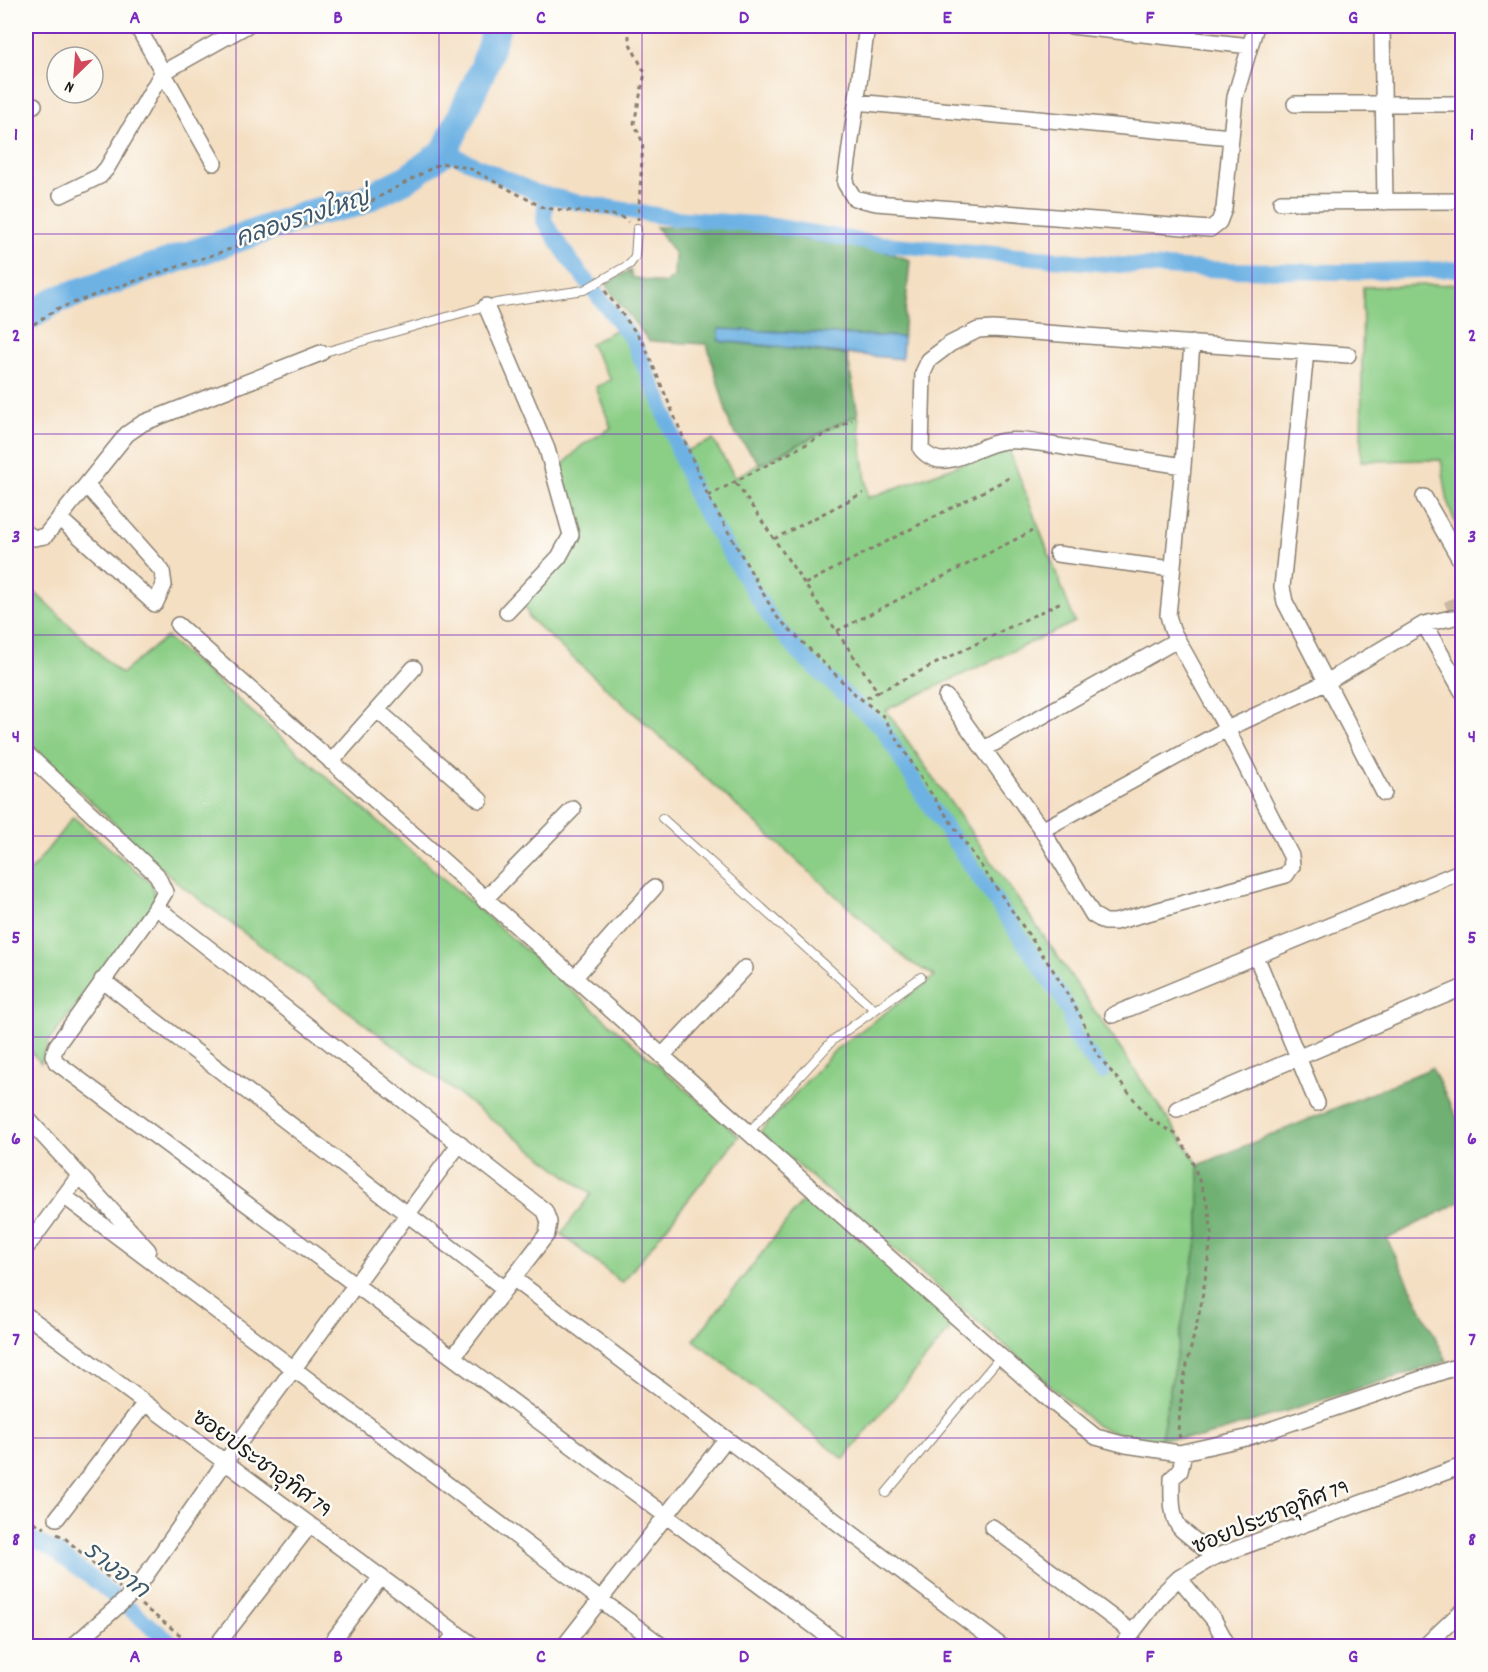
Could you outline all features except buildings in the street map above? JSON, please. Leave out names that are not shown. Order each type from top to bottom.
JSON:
[{"type":"street","points":[[137,26],[214,163]]},
{"type":"street","points":[[61,195],[100,176],[107,168],[162,73],[246,26]]},
{"type":"street","points":[[867,26],[845,183],[854,198],[876,203],[1210,229],[1219,222],[1224,209],[1235,98],[1256,26]]},
{"type":"street","points":[[1071,26],[1250,46]]},
{"type":"street","points":[[1382,26],[1385,202]]},
{"type":"street","points":[[856,102],[1231,137]]},
{"type":"street","points":[[1295,104],[1460,104]]},
{"type":"street","points":[[1281,202],[1462,201]]},
{"type":"street","points":[[486,306],[547,449],[571,535],[560,556],[507,612]]},
{"type":"street","points":[[1184,466],[1037,443],[1007,441],[992,444],[943,463],[929,459],[921,449],[923,373],[929,360],[950,344],[978,330],[1348,355]]},
{"type":"street","points":[[946,697],[1042,830],[1094,915],[1105,922],[1115,922],[1286,875],[1292,866],[1291,856],[1227,729],[1177,640],[1168,615],[1184,466],[1192,344]]},
{"type":"street","points":[[1306,352],[1282,587],[1285,602],[1325,683],[1384,793]]},
{"type":"street","points":[[26,533],[35,538],[45,536],[127,434],[143,423],[321,353]]},
{"type":"street","points":[[59,518],[155,604],[164,585],[162,571],[87,486]]},
{"type":"street","points":[[1424,497],[1462,563]]},
{"type":"street","points":[[1057,554],[1172,569]]},
{"type":"street","points":[[1042,830],[1227,729],[1325,683],[1440,617],[1462,691]]},
{"type":"street","points":[[178,625],[484,900],[1000,1356],[1096,1437],[1160,1452],[1246,1438],[1462,1365]]},
{"type":"street","points":[[984,749],[1177,640]]},
{"type":"street","points":[[331,762],[414,668]]},
{"type":"street","points":[[377,710],[480,800]]},
{"type":"street","points":[[26,753],[157,875],[165,892],[57,1045],[53,1054],[56,1062],[841,1647]]},
{"type":"street","points":[[484,900],[573,809]]},
{"type":"street","points":[[1113,1015],[1462,871]]},
{"type":"street","points":[[574,978],[654,888]]},
{"type":"street","points":[[156,907],[545,1211],[549,1222],[546,1234],[453,1357]]},
{"type":"street","points":[[1256,956],[1317,1103]]},
{"type":"street","points":[[662,1056],[745,968]]},
{"type":"street","points":[[102,980],[408,1214],[726,1439],[1001,1647]]},
{"type":"street","points":[[1177,1109],[1462,988]]},
{"type":"street","points":[[26,1117],[174,1279]]},
{"type":"street","points":[[74,1647],[132,1594],[225,1462],[460,1143]]},
{"type":"street","points":[[26,1248],[79,1176]]},
{"type":"street","points":[[64,1196],[662,1647]]},
{"type":"street","name":"ซอยประชาอุทิศ 79","points":[[26,1315],[474,1647]]},
{"type":"street","points":[[57,1518],[145,1403]]},
{"type":"street","points":[[564,1647],[726,1439]]},
{"type":"street","points":[[1182,1450],[1180,1471],[1172,1478],[1175,1517],[1181,1528],[1202,1543],[1212,1558]]},
{"type":"street","name":"ซอยประชาอุทิศ 79","points":[[1122,1647],[1162,1594],[1179,1578],[1212,1558],[1462,1466]]},
{"type":"street","points":[[216,1647],[310,1525]]},
{"type":"street","points":[[992,1527],[1132,1633]]},
{"type":"street","points":[[329,1647],[381,1577]]},
{"type":"street","points":[[1179,1578],[1214,1620],[1228,1647]]},
{"type":"street","points":[[1425,1647],[1462,1611]]},
{"type":"street","points":[[446,1647],[456,1633]]},
{"type":"lane","points":[[321,353],[486,306],[599,286],[633,261],[637,229]]},
{"type":"lane","points":[[662,818],[875,1010]]},
{"type":"lane","points":[[749,1132],[833,1040],[921,977]]},
{"type":"lane","points":[[886,1493],[1000,1356]]},
{"type":"path","points":[[26,329],[57,309],[77,301],[368,203],[441,164],[469,168],[544,208],[620,216],[637,228],[643,144],[633,123],[645,73],[629,42],[629,26]]},
{"type":"path","points":[[599,286],[643,342],[708,496],[776,616],[807,648],[883,716],[932,796],[1053,970],[1081,1017],[1096,1054],[1150,1119],[1177,1135],[1199,1176],[1212,1234],[1201,1305],[1183,1382],[1178,1431],[1182,1450]]},
{"type":"path","points":[[708,496],[852,420]]},
{"type":"path","points":[[805,584],[1009,478]]},
{"type":"path","points":[[736,483],[878,692]]},
{"type":"path","points":[[774,538],[863,493]]},
{"type":"path","points":[[837,631],[1032,531]]},
{"type":"path","points":[[863,700],[1063,602]]},
{"type":"path","points":[[26,1518],[65,1538],[195,1647]]},
{"type":"green space","points":[[656,227],[771,229],[804,240],[877,249],[910,260],[903,337],[720,329],[719,341],[847,355],[858,414],[760,464],[731,428],[707,344],[649,341],[609,290],[607,283],[630,270],[632,277],[664,284],[674,277],[675,254]]},
{"type":"green space","points":[[1462,284],[1462,542],[1448,503],[1441,460],[1361,461],[1363,287]]},
{"type":"green space","points":[[625,324],[645,356],[683,452],[713,440],[735,477],[858,414],[868,498],[1008,447],[1075,622],[886,710],[1054,951],[1199,1165],[1199,1232],[1161,1438],[1129,1436],[1097,1426],[760,1132],[836,1049],[935,976],[908,961],[529,618],[525,604],[558,567],[574,534],[573,508],[561,467],[581,446],[611,428],[596,387],[611,380],[590,344]]},
{"type":"green space","points":[[26,584],[121,674],[166,637],[739,1136],[622,1283],[561,1234],[591,1194],[179,884],[26,741]]},
{"type":"green space","points":[[73,817],[152,884],[155,898],[153,906],[49,1041],[41,1063],[26,1046],[26,877]]},
{"type":"green space","points":[[1432,1068],[1462,1128],[1462,1201],[1387,1239],[1447,1361],[1200,1438],[1161,1438],[1199,1232],[1199,1165]]},
{"type":"green space","points":[[809,1193],[954,1324],[844,1459],[694,1340]]},
{"type":"water","points":[[719,329],[903,337],[902,359],[719,341]]},
{"type":"waterway","name":"คลองรางใหญ่","points":[[26,319],[56,300],[315,212],[357,203],[408,178],[445,151],[483,69],[497,26]]},
{"type":"waterway","points":[[445,151],[535,192],[576,202],[673,218],[767,225],[872,243],[1119,265],[1228,270],[1337,272],[1462,269]]},
{"type":"waterway","points":[[546,195],[544,221],[570,260],[632,339],[659,398],[697,500],[754,592],[775,625],[800,654],[883,729],[924,797],[1062,998],[1070,1014],[1074,1036],[1102,1072]]},
{"type":"waterway","name":"รางจาก","points":[[26,1536],[53,1550],[98,1583],[175,1646]]},
{"type":"tunnel","points":[[1447,609],[1462,602]]}]
